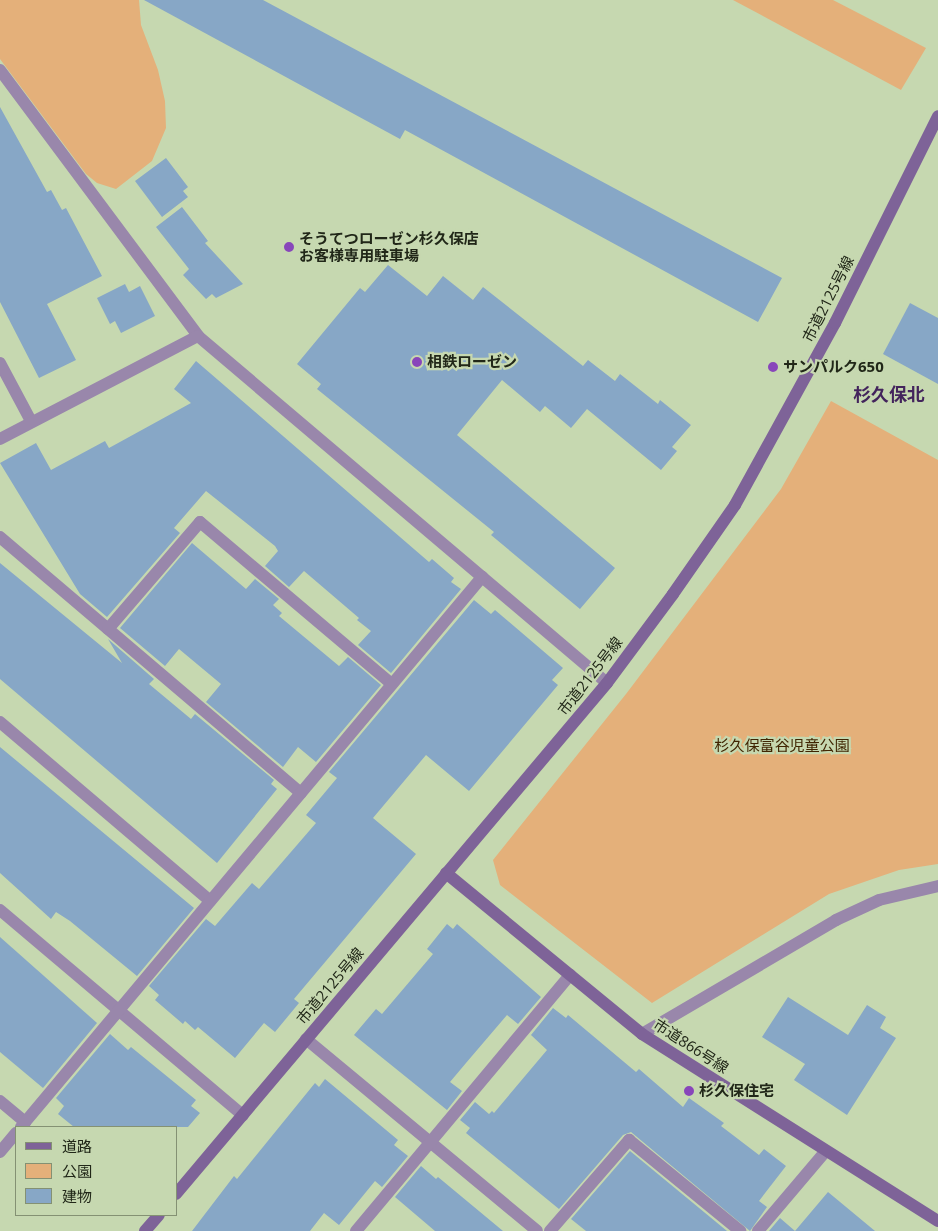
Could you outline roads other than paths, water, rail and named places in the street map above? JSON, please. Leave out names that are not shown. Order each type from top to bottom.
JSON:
[{"type":"street","points":[[0,70],[198,336],[607,683]]},
{"type":"street","name":"市道2125号線","points":[[178,1192],[607,683],[735,504],[835,323],[938,116]]},
{"type":"street","points":[[0,440],[31,421],[198,336]]},
{"type":"street","points":[[0,363],[31,421]]},
{"type":"street","points":[[108,628],[200,522],[392,684]]},
{"type":"street","points":[[0,537],[301,793]]},
{"type":"street","points":[[0,1101],[23,1125],[482,577]]},
{"type":"street","points":[[0,722],[210,901]]},
{"type":"street","name":"市道866号線","points":[[446,872],[642,1034],[825,1152],[938,1221]]},
{"type":"street","points":[[642,1034],[836,920],[879,900],[938,886]]},
{"type":"street","points":[[0,910],[242,1115]]},
{"type":"street","points":[[356,1231],[570,975]]},
{"type":"street","points":[[306,1039],[537,1231]]},
{"type":"street","points":[[0,1152],[15,1134]]},
{"type":"street","points":[[550,1231],[629,1140],[740,1231]]},
{"type":"street","points":[[758,1231],[825,1152]]},
{"type":"street","points":[[145,1231],[158,1216]]},
{"type":"place","name":"そうてつローゼン杉久保店 お客様専用駐車場","points":[[289,247]]},
{"type":"place","name":"相鉄ローゼン","points":[[417,362]]},
{"type":"place","name":"サンパルク650","points":[[773,367]]},
{"type":"place","name":"杉久保住宅","points":[[689,1091]]},
{"type":"district","name":"杉久保北","points":[[889,394]]},
{"type":"park label","name":"杉久保富谷児童公園","points":[[782,746]]}]
